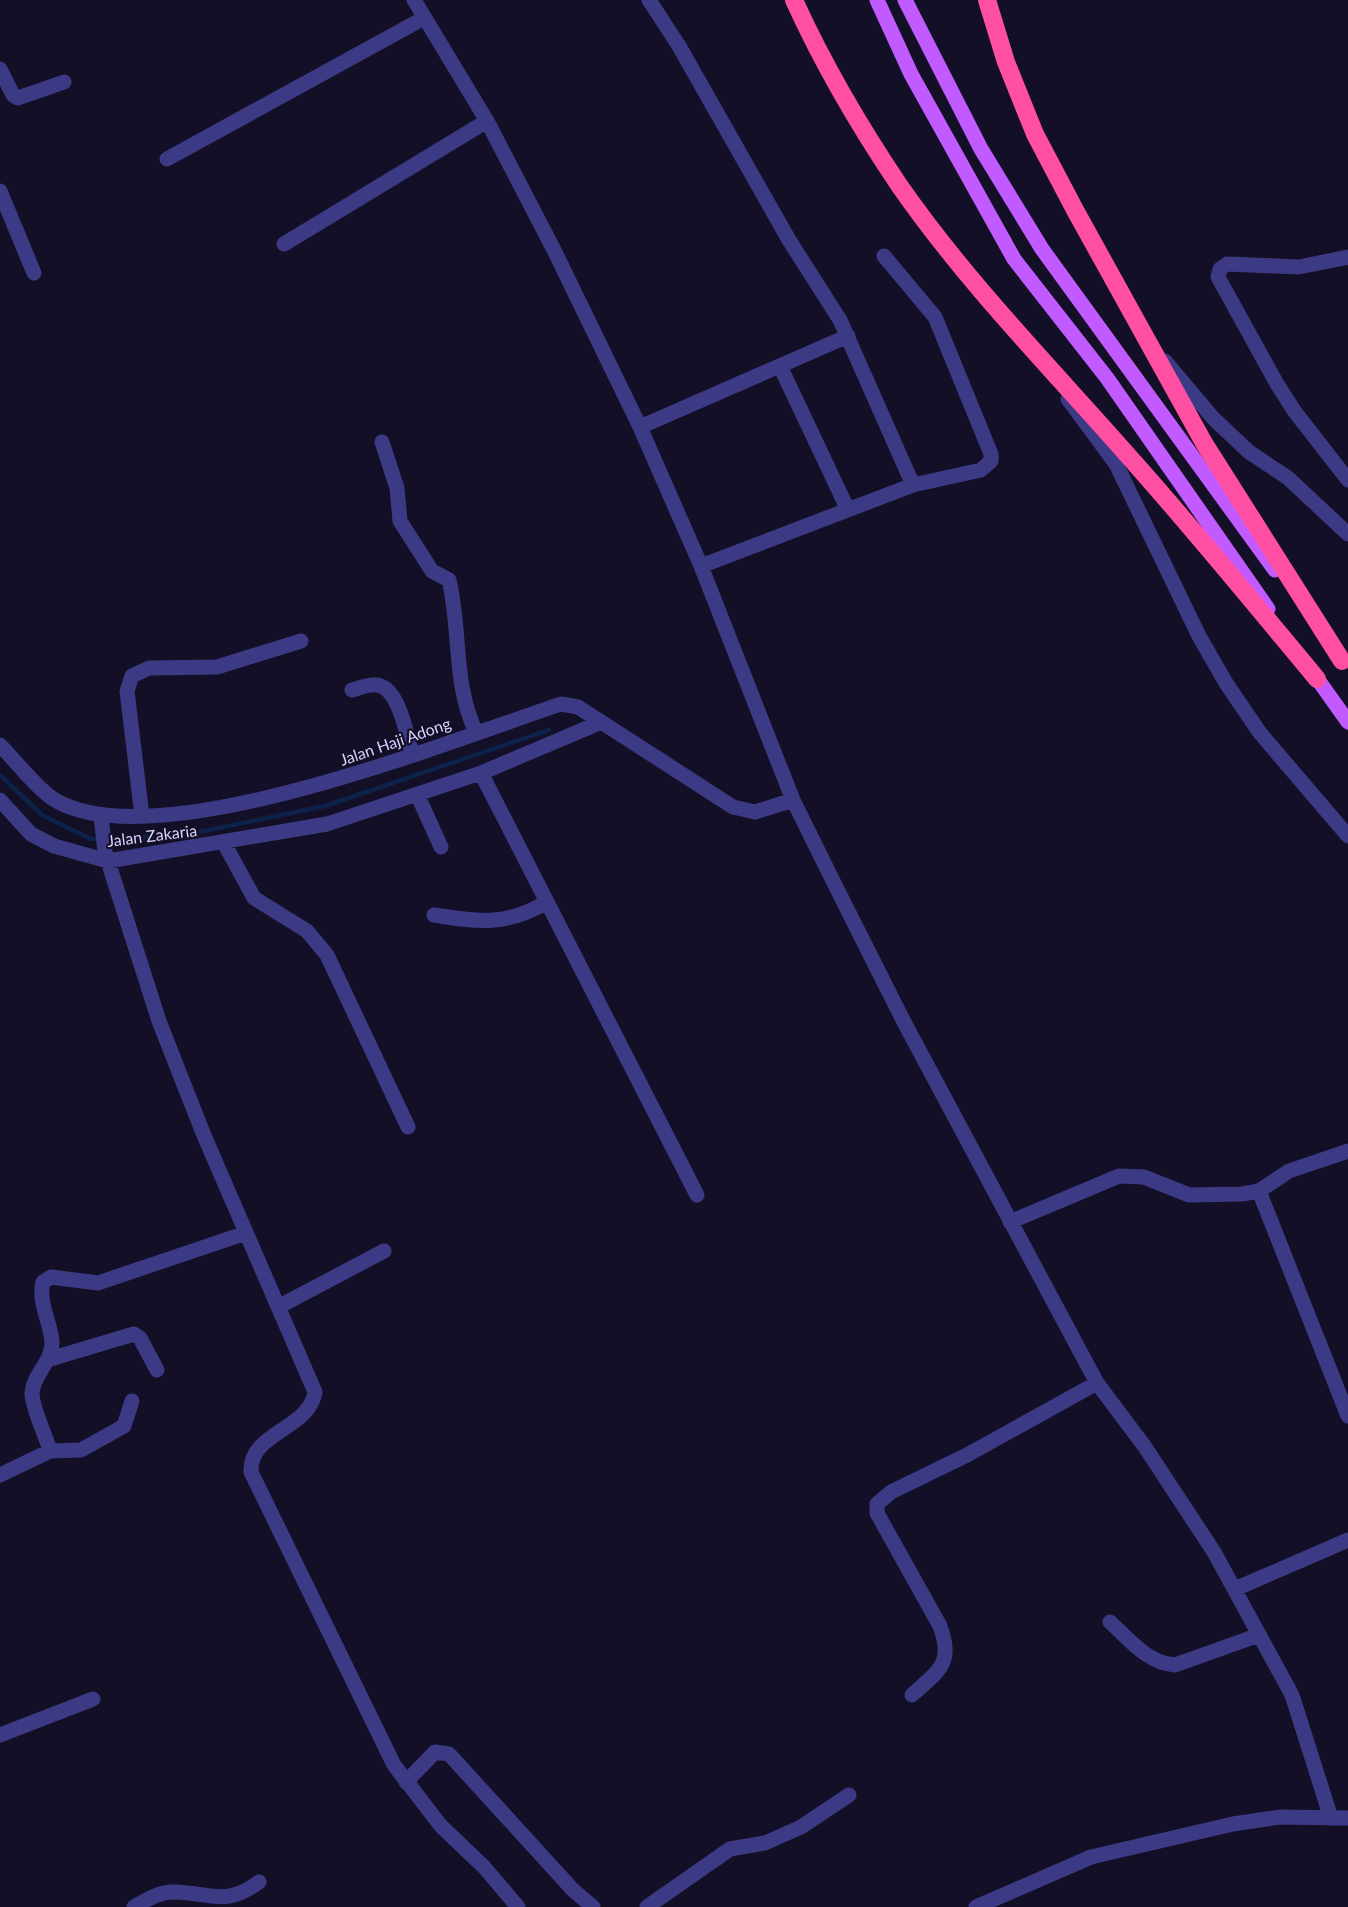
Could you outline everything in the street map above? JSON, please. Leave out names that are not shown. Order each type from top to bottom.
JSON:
[{"type":"highway","points":[[794,0],[848,102],[899,184],[940,239],[1012,326],[1140,469],[1317,679]]},
{"type":"highway","points":[[987,0],[1006,62],[1035,134],[1203,443],[1345,666]]},
{"type":"main road","points":[[877,0],[911,74],[1014,259],[1107,378],[1348,722]]},
{"type":"main road","points":[[905,0],[981,149],[1042,249],[1345,666]]},
{"type":"street","points":[[414,0],[487,121],[554,250],[640,427],[701,566],[793,800],[904,1022],[1097,1383],[1145,1447],[1235,1589],[1292,1695],[1302,1720],[1331,1818]]},
{"type":"street","points":[[649,0],[679,46],[789,240],[848,336],[913,485]]},
{"type":"street","points":[[167,159],[424,18]]},
{"type":"street","points":[[0,69],[18,98],[53,83],[64,82]]},
{"type":"street","points":[[284,244],[487,121]]},
{"type":"street","points":[[0,191],[34,273]]},
{"type":"street","points":[[701,566],[913,485],[987,467],[991,454],[935,317],[884,256]]},
{"type":"street","points":[[1348,257],[1299,267],[1227,264],[1220,269],[1218,277],[1289,402],[1348,480]]},
{"type":"street","points":[[1012,326],[1116,464],[1199,636],[1226,682],[1260,733],[1348,836]]},
{"type":"street","points":[[640,427],[848,336]]},
{"type":"street","points":[[1148,341],[1213,418],[1249,452],[1288,478],[1348,534]]},
{"type":"street","points":[[780,366],[848,510]]},
{"type":"street","points":[[382,442],[397,488],[400,521],[432,571],[449,580],[456,610],[455,639],[468,715],[476,732]]},
{"type":"street","points":[[142,816],[127,691],[132,676],[149,668],[217,667],[301,641]]},
{"type":"street","points":[[352,690],[375,684],[387,688],[396,700],[412,754]]},
{"type":"street","name":"Jalan Haji Adong","points":[[0,745],[54,800],[102,821],[201,810],[307,789],[561,704],[578,707],[599,723],[732,807],[755,812],[793,800]]},
{"type":"street","name":"Jalan Zakaria","points":[[0,800],[32,834],[54,846],[107,856],[224,843],[327,824],[481,773],[599,723]]},
{"type":"street","points":[[481,773],[545,903],[697,1194]]},
{"type":"street","points":[[417,794],[441,847]]},
{"type":"street","points":[[102,821],[107,856],[159,1022],[246,1233],[315,1392],[313,1403],[307,1412],[256,1450],[250,1460],[251,1472],[394,1765],[448,1833],[484,1867],[518,1907]]},
{"type":"street","points":[[224,843],[254,898],[307,931],[327,955],[408,1127]]},
{"type":"street","points":[[434,915],[470,921],[502,921],[524,916],[545,903]]},
{"type":"street","points":[[1010,1222],[1078,1191],[1131,1174],[1144,1176],[1189,1195],[1259,1191],[1289,1171],[1348,1150]]},
{"type":"street","points":[[1259,1191],[1348,1416]]},
{"type":"street","points":[[50,1451],[32,1394],[36,1380],[50,1359],[52,1343],[41,1291],[44,1282],[51,1277],[98,1283],[246,1233]]},
{"type":"street","points":[[278,1306],[384,1251]]},
{"type":"street","points":[[50,1359],[134,1334],[140,1338],[157,1370]]},
{"type":"street","points":[[912,1695],[942,1668],[947,1657],[947,1644],[940,1626],[877,1513],[877,1504],[891,1492],[967,1455],[1097,1383]]},
{"type":"street","points":[[0,1475],[50,1451],[81,1450],[124,1426],[132,1401]]},
{"type":"street","points":[[1235,1589],[1348,1540]]},
{"type":"street","points":[[1110,1622],[1152,1660],[1163,1664],[1175,1665],[1259,1635]]},
{"type":"street","points":[[0,1735],[93,1699]]},
{"type":"street","points":[[406,1782],[435,1752],[449,1754],[573,1890],[593,1907]]},
{"type":"street","points":[[647,1907],[730,1850],[765,1843],[801,1827],[849,1795]]},
{"type":"street","points":[[976,1907],[1091,1857],[1233,1824],[1280,1817],[1348,1818]]},
{"type":"street","points":[[134,1907],[157,1894],[173,1892],[230,1904],[247,1894],[259,1882]]},
{"type":"waterway","points":[[0,775],[42,815],[91,839],[179,836],[325,806],[549,730]]}]
